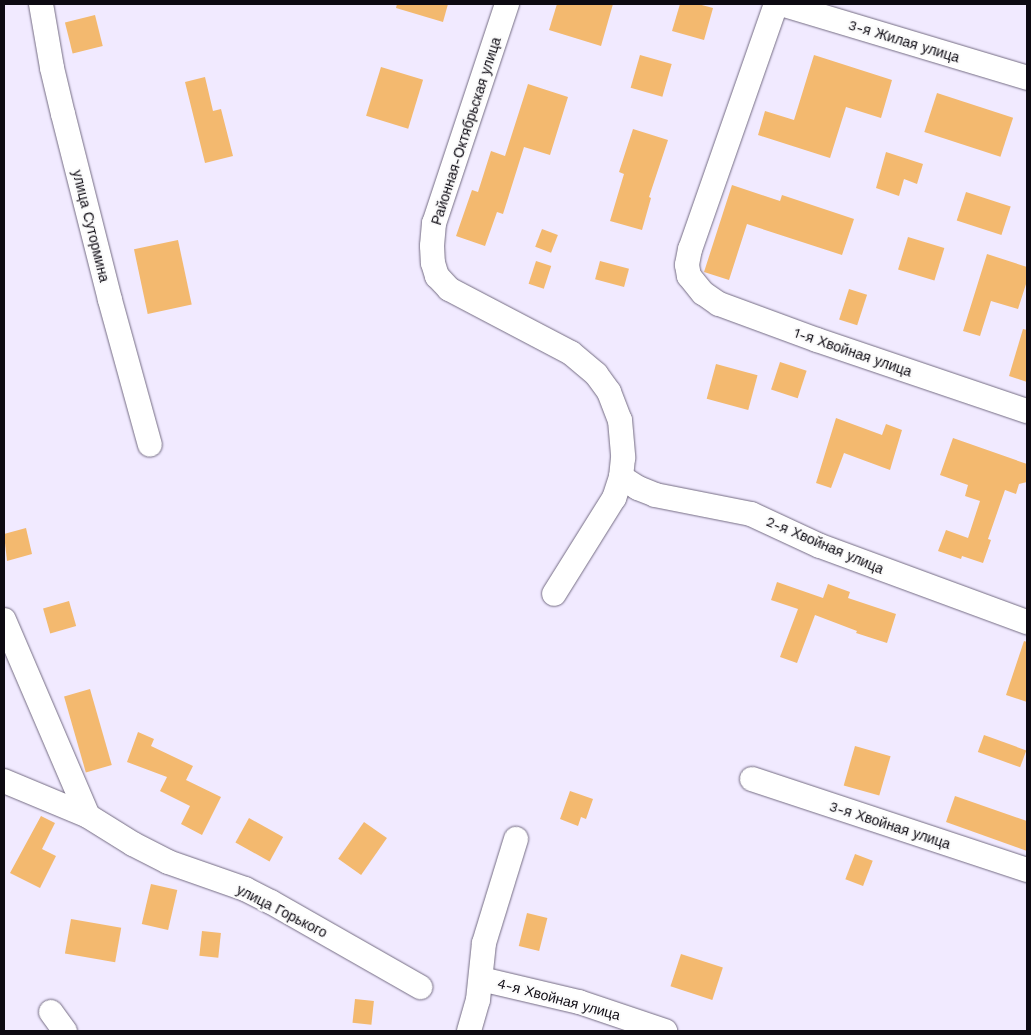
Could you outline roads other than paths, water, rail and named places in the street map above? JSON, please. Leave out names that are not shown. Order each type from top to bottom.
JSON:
[{"type":"street","name":"улица Сутормина","points":[[41,4],[52,68],[65,124],[150,445]]},
{"type":"street","name":"Районная-Октябрьская улица","points":[[507,4],[434,223],[433,263],[437,276],[449,289],[571,353],[596,374],[608,392],[620,420],[623,458],[621,478],[605,516],[554,594]]},
{"type":"street","name":"1-я Хвойная улица","points":[[776,4],[690,249],[686,265],[689,276],[703,293],[719,304],[817,340],[1027,411]]},
{"type":"street","name":"3-я Жилая улица","points":[[780,4],[1027,78]]},
{"type":"street","name":"2-я Хвойная улица","points":[[621,478],[655,495],[681,501],[717,505],[751,514],[820,546],[1027,622]]},
{"type":"street","points":[[4,620],[88,816]]},
{"type":"street","name":"3-я Хвойная улица","points":[[752,778],[1027,870]]},
{"type":"street","name":"улица Горького","points":[[4,781],[88,816],[133,844],[168,862],[244,889],[271,902],[420,987]]},
{"type":"street","points":[[469,1031],[481,979],[484,943],[516,839]]},
{"type":"street","name":"4-я Хвойная улица","points":[[481,979],[579,1002],[665,1031]]},
{"type":"street","points":[[51,1012],[65,1031]]}]
